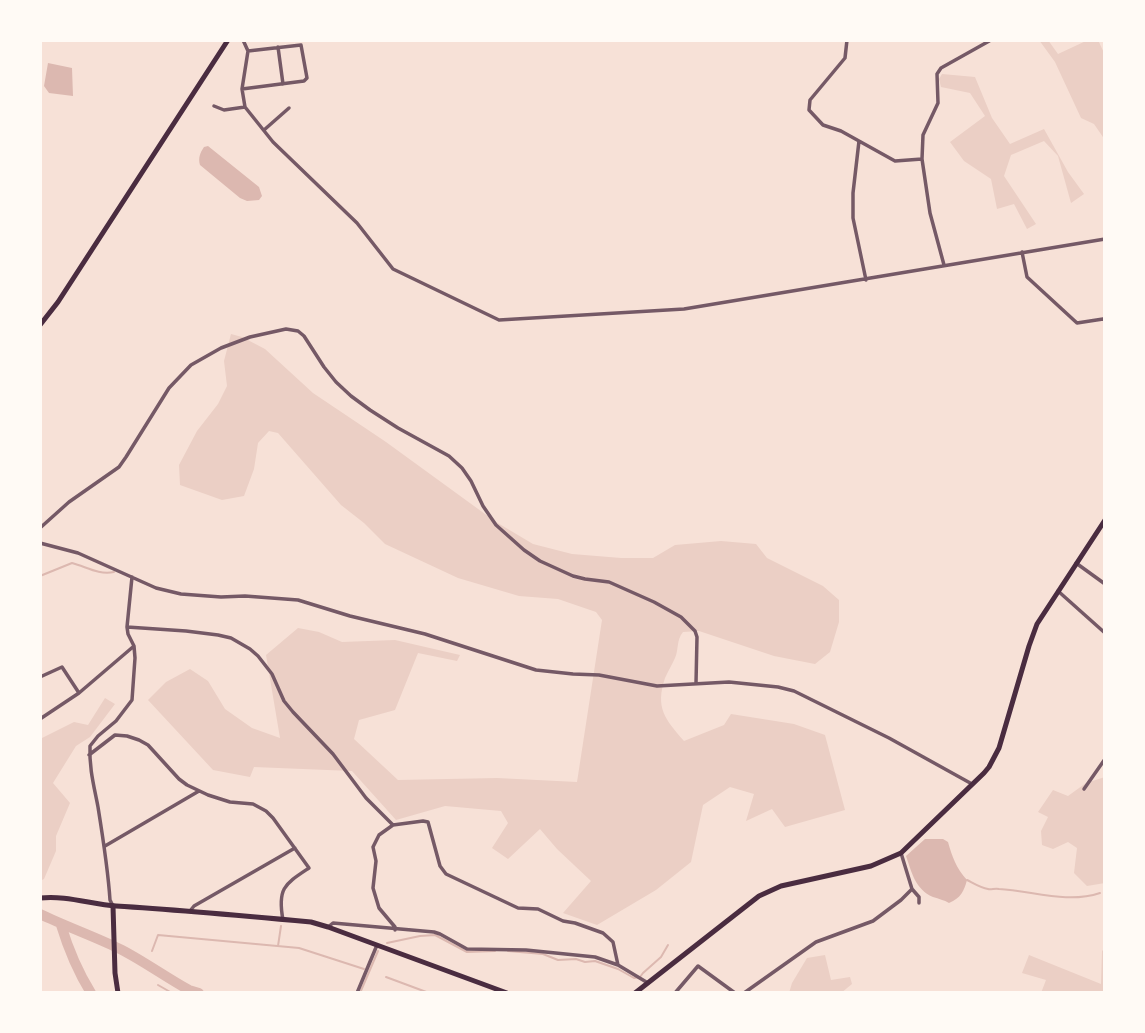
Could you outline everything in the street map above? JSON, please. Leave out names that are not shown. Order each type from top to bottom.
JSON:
[{"type":"main road","points":[[40,325],[58,302],[228,40]]},
{"type":"main road","points":[[635,993],[759,896],[781,886],[871,866],[901,853],[989,767],[995,756],[1037,624],[1105,520]]},
{"type":"main road","points":[[40,898],[311,922],[507,993]]},
{"type":"main road","points":[[113,905],[118,993]]},
{"type":"street","points":[[243,40],[248,51],[243,89],[245,107],[273,142],[357,223],[393,269],[499,320],[684,309],[1105,239]]},
{"type":"street","points":[[848,40],[845,58],[810,100],[809,110],[823,125],[841,131],[895,161],[922,159]]},
{"type":"street","points":[[944,265],[930,214],[922,159],[923,135],[938,103],[937,74],[941,68],[991,40]]},
{"type":"street","points":[[243,89],[304,81],[307,78],[301,46],[248,51]]},
{"type":"street","points":[[278,47],[283,84]]},
{"type":"street","points":[[214,106],[224,110],[245,107]]},
{"type":"street","points":[[264,130],[289,108]]},
{"type":"street","points":[[859,141],[853,218],[866,279]]},
{"type":"street","points":[[1022,252],[1027,277],[1077,323],[1105,320]]},
{"type":"street","points":[[40,528],[69,502],[119,467],[169,388],[191,365],[221,348],[250,337],[286,329],[298,331],[336,382],[351,396],[398,428],[449,456],[462,468],[496,525],[524,550],[540,561],[573,576],[609,582],[681,617],[695,631],[697,637],[696,683]]},
{"type":"street","points":[[40,543],[78,553],[156,587],[181,594],[298,600],[415,632],[536,670],[599,675],[657,686],[729,682],[794,691],[872,729],[972,784]]},
{"type":"street","points":[[1076,563],[1105,584]]},
{"type":"street","points":[[113,905],[110,900],[105,846],[89,755],[90,746],[116,721],[132,700],[135,658],[127,627],[132,577]]},
{"type":"street","points":[[1058,591],[1105,633]]},
{"type":"street","points":[[127,627],[218,635],[230,638],[258,656],[272,674],[284,701],[333,754],[366,798],[393,825]]},
{"type":"street","points":[[40,719],[79,694],[134,646]]},
{"type":"street","points":[[40,677],[62,667],[79,694]]},
{"type":"street","points":[[89,755],[115,735],[127,736],[148,745],[179,779],[199,791],[230,802],[253,804],[266,811],[309,867],[285,885],[282,895],[283,920]]},
{"type":"street","points":[[1084,789],[1105,759]]},
{"type":"street","points":[[105,846],[199,791]]},
{"type":"street","points":[[395,930],[379,908],[373,888],[376,874],[373,846],[379,835],[393,825],[428,822],[440,866],[446,874],[518,908],[538,909],[563,921],[603,933],[613,942],[618,965]]},
{"type":"street","points":[[190,911],[194,906],[295,848]]},
{"type":"street","points":[[901,853],[919,903]]},
{"type":"street","points":[[744,993],[816,942],[873,921],[912,889]]},
{"type":"street","points":[[328,927],[333,923],[440,934],[467,949],[526,950],[595,957],[618,965],[648,983]]},
{"type":"street","points":[[357,993],[377,945]]},
{"type":"street","points":[[676,993],[698,966],[735,993]]},
{"type":"shaded area","points":[[1039,40],[1048,40],[1058,54],[1088,40],[1098,40],[1105,55],[1105,140],[1094,124],[1081,118],[1055,62]]},
{"type":"shaded area","points":[[48,63],[72,68],[73,96],[49,93],[44,86]]},
{"type":"shaded area","points":[[942,74],[975,77],[992,118],[1010,144],[1044,129],[1084,194],[1071,203],[1058,156],[1044,141],[1011,155],[1004,176],[1036,224],[1027,229],[1014,204],[997,209],[991,179],[964,161],[950,142],[985,116],[970,93],[941,87],[939,79]]},
{"type":"shaded area","points":[[208,146],[259,187],[262,196],[259,200],[247,201],[240,198],[200,165],[200,153]]},
{"type":"shaded area","points":[[231,334],[265,349],[313,393],[496,522],[533,544],[572,554],[653,558],[675,545],[721,541],[756,544],[767,558],[823,586],[839,600],[839,622],[830,652],[815,664],[774,656],[699,631],[683,632],[665,678],[661,697],[667,719],[684,741],[724,725],[731,714],[794,724],[825,735],[845,810],[785,827],[772,809],[746,821],[754,794],[730,787],[703,805],[691,862],[656,890],[597,925],[563,913],[591,881],[540,829],[508,859],[492,848],[508,823],[501,811],[445,806],[396,820],[352,771],[254,767],[250,777],[213,770],[148,700],[166,682],[190,669],[208,681],[225,709],[252,728],[280,738],[266,655],[298,628],[319,632],[342,642],[395,640],[460,655],[457,661],[418,653],[395,710],[359,720],[354,739],[398,780],[497,778],[577,782],[602,620],[596,612],[558,599],[519,596],[458,578],[385,544],[341,505],[278,433],[269,431],[258,443],[254,469],[244,496],[222,500],[180,485],[179,465],[197,431],[218,404],[227,386],[224,361]]},
{"type":"shaded area","points":[[105,698],[115,704],[90,737],[76,746],[53,783],[70,803],[56,836],[56,851],[44,879],[40,881],[40,739],[74,722],[88,725]]},
{"type":"shaded area","points":[[1105,777],[1105,883],[1087,886],[1074,873],[1077,848],[1068,842],[1053,849],[1042,845],[1041,831],[1048,817],[1038,812],[1053,790],[1068,796],[1086,783]]},
{"type":"shaded area","points":[[925,839],[943,839],[948,842],[955,862],[967,880],[961,894],[949,903],[922,890],[910,868],[906,856]]},
{"type":"shaded area","points":[[1105,948],[1105,993],[1041,993],[1046,980],[1022,973],[1029,955],[1101,984],[1102,951]]},
{"type":"shaded area","points":[[825,955],[831,980],[850,977],[852,984],[841,993],[789,993],[807,958]]},
{"type":"waterway","points":[[40,576],[72,563],[98,572],[114,572]]},
{"type":"waterway","points":[[967,880],[989,889],[1050,896],[1075,897],[1100,893]]},
{"type":"waterway","points":[[40,914],[122,950],[189,990],[199,993]]},
{"type":"waterway","points":[[61,925],[74,960],[91,993]]},
{"type":"waterway","points":[[278,946],[281,926]]},
{"type":"waterway","points":[[152,951],[158,935],[299,948],[364,969]]},
{"type":"waterway","points":[[387,943],[435,935],[467,952],[495,951]]},
{"type":"waterway","points":[[508,951],[543,954],[558,960],[595,961],[634,978],[640,977],[661,957],[668,945]]},
{"type":"waterway","points":[[360,993],[378,951]]},
{"type":"waterway","points":[[386,977],[429,993]]},
{"type":"waterway","points":[[158,985],[172,993]]}]
